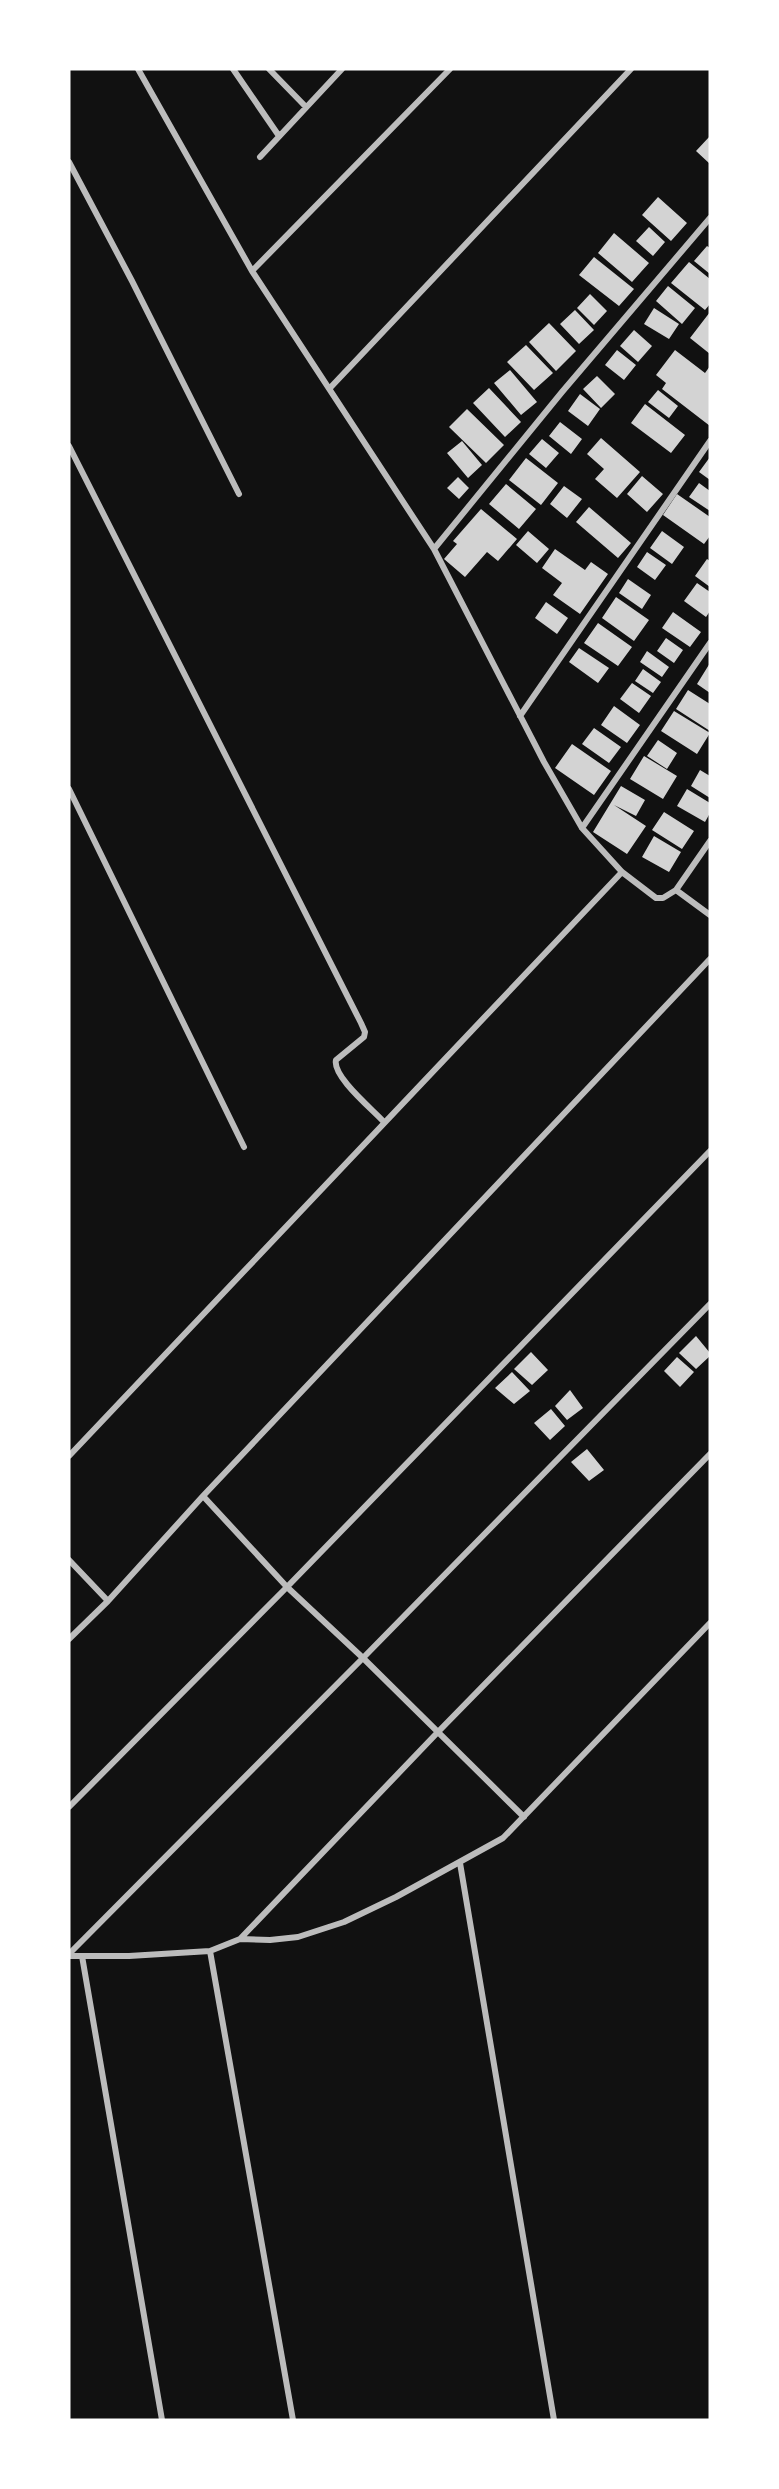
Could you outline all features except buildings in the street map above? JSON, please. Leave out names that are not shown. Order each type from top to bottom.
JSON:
[{"type":"street","points":[[138,69],[252,271],[434,549],[520,716],[582,828],[622,872],[656,898],[663,898],[676,890],[710,842]]},
{"type":"street","points":[[233,69],[279,136]]},
{"type":"street","points":[[269,69],[306,107]]},
{"type":"street","points":[[260,157],[342,69]]},
{"type":"street","points":[[252,271],[450,69]]},
{"type":"street","points":[[330,388],[631,69]]},
{"type":"street","points":[[69,162],[132,280],[239,494]]},
{"type":"street","points":[[434,549],[562,392],[709,220]]},
{"type":"street","points":[[520,716],[710,441]]},
{"type":"street","points":[[69,446],[362,1023],[364,1037],[336,1060],[334,1065],[341,1077],[383,1121]]},
{"type":"street","points":[[582,828],[710,643]]},
{"type":"street","points":[[69,789],[244,1147]]},
{"type":"street","points":[[69,1456],[348,1161],[383,1121],[622,872]]},
{"type":"street","points":[[676,890],[710,915]]},
{"type":"street","points":[[69,1639],[108,1601],[203,1496],[710,959]]},
{"type":"street","points":[[69,1807],[287,1587],[710,1152]]},
{"type":"street","points":[[69,1955],[710,1304]]},
{"type":"street","points":[[69,1955],[129,1956],[210,1951],[240,1938],[710,1454]]},
{"type":"street","points":[[203,1496],[287,1587],[363,1658],[524,1817]]},
{"type":"street","points":[[69,1560],[108,1601]]},
{"type":"street","points":[[240,1938],[270,1940],[298,1937],[344,1922],[460,1863],[503,1838],[710,1623]]},
{"type":"street","points":[[460,1863],[554,2420]]},
{"type":"street","points":[[210,1951],[293,2420]]},
{"type":"street","points":[[82,1956],[162,2420]]}]
